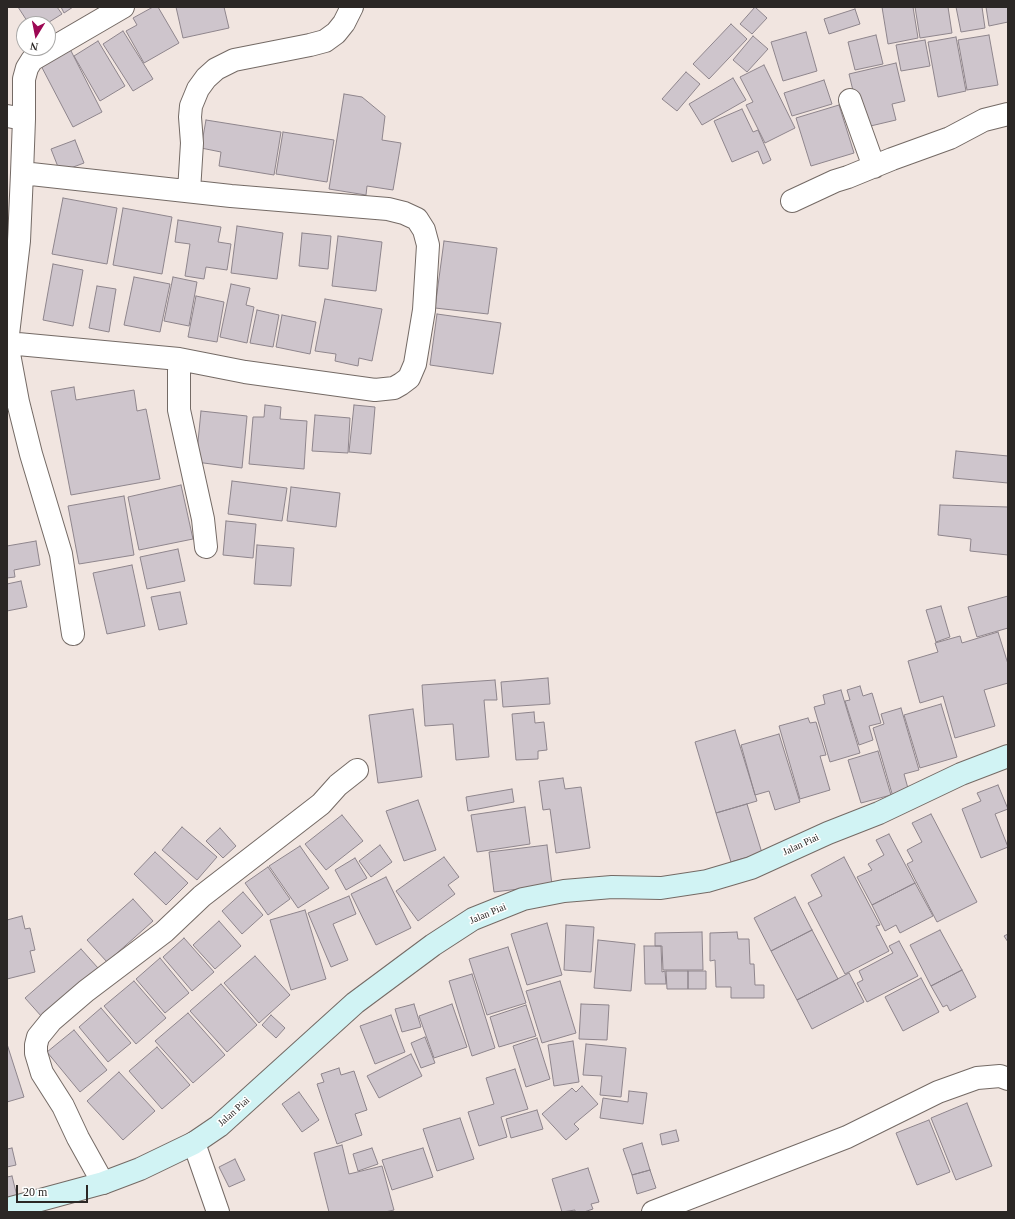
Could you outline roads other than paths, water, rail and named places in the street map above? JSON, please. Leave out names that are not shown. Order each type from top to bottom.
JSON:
[{"type":"street","points":[[73,634],[61,554],[29,447],[18,402],[7,343],[18,241],[22,173],[16,118],[27,68],[32,60],[123,7]]},
{"type":"street","points":[[189,191],[192,143],[190,117],[191,106],[198,89],[206,78],[216,69],[234,60],[325,41],[336,33],[344,23],[352,7]]},
{"type":"street","points":[[850,100],[874,167]]},
{"type":"street","points":[[792,200],[835,181],[848,178],[950,138],[984,120],[1008,114]]},
{"type":"street","points":[[7,343],[179,360],[284,378],[375,390],[394,388],[409,378],[415,364],[424,310],[428,245],[424,230],[417,218],[404,213],[388,209],[231,196],[22,173]]},
{"type":"street","points":[[179,360],[179,410],[204,519],[206,547]]},
{"type":"street","name":"Jalan Piai","points":[[7,1209],[140,1170],[194,1143],[219,1126],[355,1003],[433,945],[473,919],[523,899],[564,891],[612,888],[661,888],[707,881],[750,868],[828,832],[879,813],[961,774],[1008,756]]},
{"type":"street","points":[[103,1182],[78,1138],[63,1106],[42,1073],[36,1053],[38,1037],[51,1021],[74,1001],[164,932],[202,896],[321,804],[338,785],[357,770]]},
{"type":"street","points":[[653,1212],[847,1137],[938,1092],[977,1078],[1000,1076],[1008,1079]]},
{"type":"street","points":[[194,1143],[218,1212]]}]
